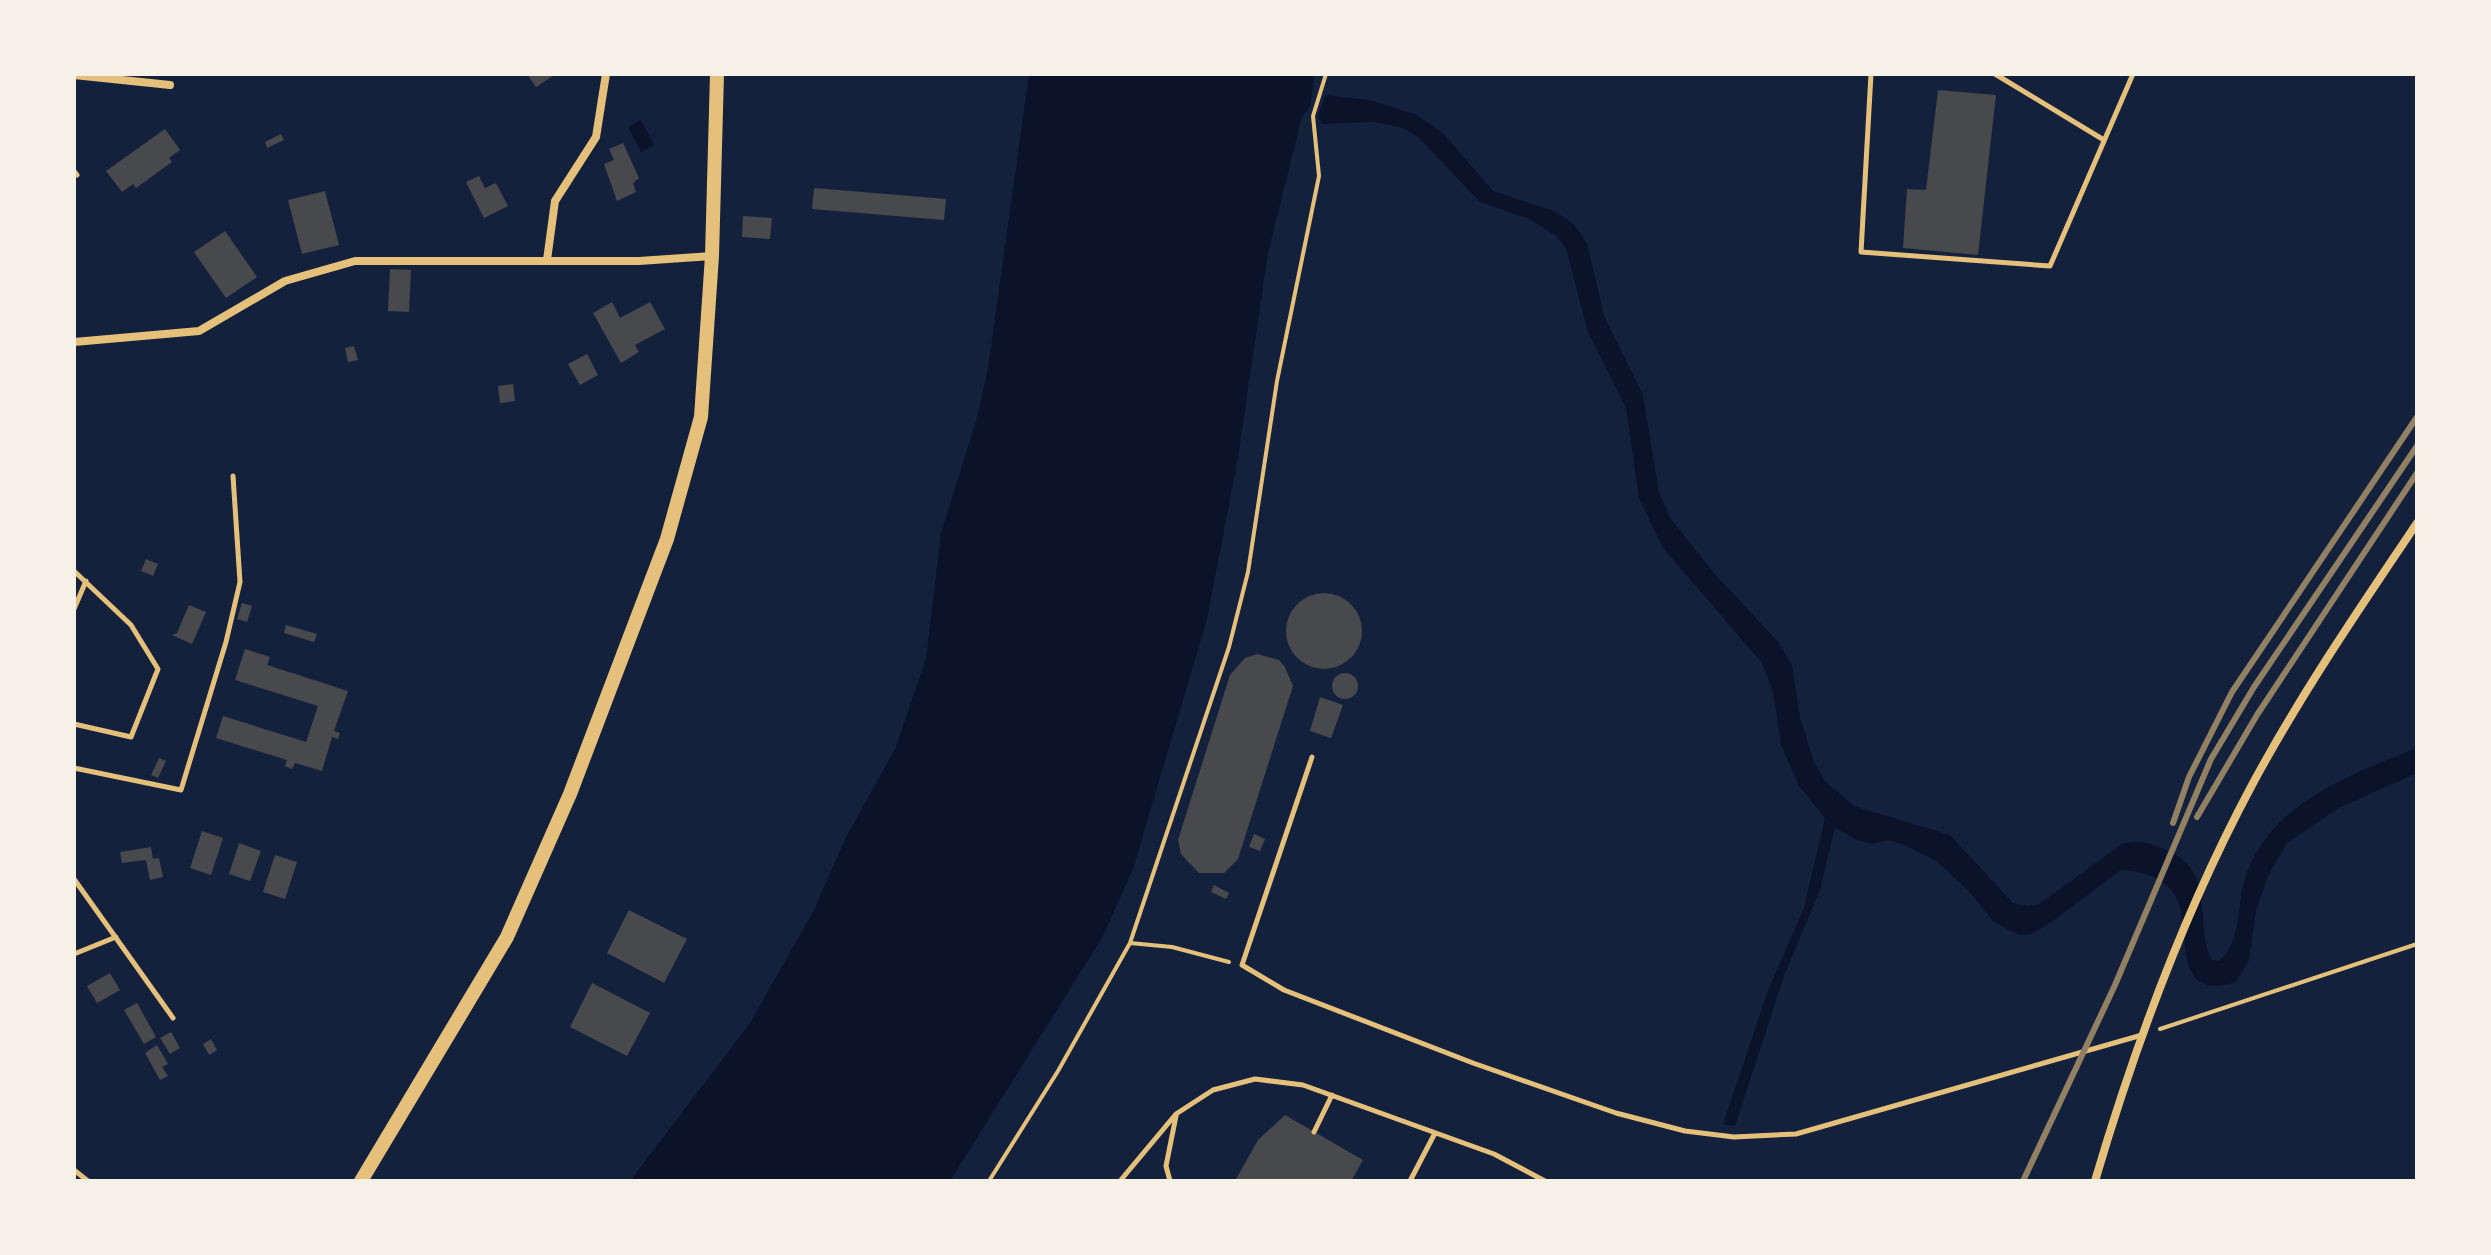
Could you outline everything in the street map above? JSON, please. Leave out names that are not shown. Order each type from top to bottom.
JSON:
[{"type":"main road","points":[[361,1181],[507,937],[570,794],[667,539],[701,417],[712,256],[717,74]]},
{"type":"street","points":[[547,260],[555,201],[596,137],[606,74]]},
{"type":"street","points":[[74,75],[170,85]]},
{"type":"street","points":[[74,342],[199,331],[285,281],[355,261],[639,261],[712,256]]},
{"type":"street","points":[[2095,1181],[2162,983],[2213,866],[2276,742],[2417,523]]},
{"type":"lane","points":[[1871,74],[1861,252],[2050,266],[2133,74]]},
{"type":"lane","points":[[1995,74],[2104,140]]},
{"type":"lane","points":[[74,768],[181,790],[226,642],[240,582],[233,476]]},
{"type":"lane","points":[[74,571],[131,625],[158,669],[131,737],[74,724]]},
{"type":"lane","points":[[74,609],[86,581]]},
{"type":"lane","points":[[1312,757],[1242,965],[1284,990],[1473,1063],[1616,1113],[1685,1131],[1734,1137],[1796,1134],[2143,1035]]},
{"type":"lane","points":[[74,879],[173,1018]]},
{"type":"lane","points":[[74,954],[116,937]]},
{"type":"lane","points":[[1120,1181],[1176,1114],[1213,1090],[1255,1079],[1303,1085],[1332,1095],[1494,1154],[1545,1181]]},
{"type":"lane","points":[[1314,1132],[1332,1095]]},
{"type":"lane","points":[[1170,1181],[1166,1166],[1176,1114]]},
{"type":"lane","points":[[1410,1181],[1435,1133]]},
{"type":"lane","points":[[74,1170],[88,1181]]},
{"type":"path","points":[[989,1181],[1058,1071],[1130,943],[1229,647],[1248,572],[1277,381],[1319,176],[1313,116],[1326,74]]},
{"type":"path","points":[[1130,943],[1172,947],[1242,965]]},
{"type":"path","points":[[2143,1035],[2417,944]]},
{"type":"water","points":[[1029,74],[1314,74],[1311,105],[1302,117],[1268,253],[1238,458],[1207,619],[1133,869],[1103,936],[950,1181],[630,1181],[750,1023],[814,910],[845,839],[895,749],[926,659],[941,533],[977,418],[988,368]]},
{"type":"water","points":[[1325,95],[1369,100],[1415,114],[1443,133],[1493,191],[1554,211],[1574,224],[1587,243],[1604,316],[1643,395],[1659,492],[1671,519],[1714,573],[1779,643],[1792,665],[1800,718],[1814,762],[1826,782],[1854,806],[1950,835],[2013,903],[2027,906],[2039,904],[2122,844],[2148,843],[2164,849],[2181,858],[2192,870],[2201,897],[2206,943],[2211,959],[2219,961],[2235,935],[2244,882],[2255,855],[2271,832],[2291,813],[2339,782],[2417,748],[2417,773],[2337,809],[2287,843],[2268,876],[2256,911],[2249,960],[2236,982],[2214,986],[2199,981],[2191,971],[2179,904],[2167,886],[2149,875],[2121,870],[2053,921],[2032,934],[2019,935],[1993,921],[1968,890],[1935,860],[1888,840],[1873,844],[1854,839],[1835,827],[1820,890],[1784,976],[1735,1126],[1723,1124],[1769,988],[1804,908],[1825,818],[1799,786],[1781,745],[1773,693],[1762,663],[1663,548],[1639,498],[1626,408],[1588,332],[1566,249],[1558,237],[1530,219],[1480,202],[1418,137],[1400,127],[1374,122],[1322,124],[1318,117]]},
{"type":"water","points":[[641,120],[654,145],[641,152],[628,127]]},
{"type":"building","points":[[527,74],[556,74],[536,87]]},
{"type":"building","points":[[1938,90],[1996,95],[1978,255],[1903,248],[1907,189],[1926,190]]},
{"type":"building","points":[[165,129],[180,150],[169,158],[172,162],[136,188],[133,184],[122,192],[106,171]]},
{"type":"building","points":[[281,134],[284,140],[267,148],[265,142]]},
{"type":"building","points":[[623,143],[639,178],[633,183],[636,192],[617,201],[604,164],[614,160],[609,149]]},
{"type":"building","points":[[479,176],[485,188],[496,183],[508,206],[484,218],[466,182]]},
{"type":"building","points":[[814,188],[946,199],[944,220],[812,209]]},
{"type":"building","points":[[325,191],[339,245],[302,254],[288,200]]},
{"type":"building","points":[[743,216],[772,218],[770,239],[742,237]]},
{"type":"building","points":[[225,231],[257,277],[226,298],[194,252]]},
{"type":"building","points":[[390,269],[411,270],[409,312],[388,311]]},
{"type":"building","points":[[612,302],[620,318],[650,302],[665,329],[635,345],[639,352],[621,363],[593,313]]},
{"type":"building","points":[[354,346],[358,360],[348,362],[345,348]]},
{"type":"building","points":[[587,354],[598,375],[580,385],[568,364]]},
{"type":"building","points":[[513,384],[515,401],[500,403],[498,386]]},
{"type":"building","points":[[146,559],[158,564],[153,576],[141,571]]},
{"type":"building","points":[[1324,593],[1338,596],[1351,604],[1359,617],[1362,631],[1359,645],[1351,658],[1338,666],[1324,669],[1310,666],[1297,658],[1289,645],[1286,631],[1289,617],[1297,604],[1310,596]]},
{"type":"building","points":[[242,603],[252,606],[247,622],[237,619]]},
{"type":"building","points":[[189,605],[206,612],[192,644],[172,635],[177,633]]},
{"type":"building","points":[[286,625],[317,634],[314,642],[284,633]]},
{"type":"building","points":[[245,649],[270,657],[267,665],[348,691],[334,731],[340,733],[338,739],[332,737],[322,771],[295,763],[292,769],[285,766],[287,760],[216,738],[223,716],[306,742],[318,706],[235,680]]},
{"type":"building","points":[[1257,654],[1279,660],[1293,686],[1238,859],[1224,873],[1199,873],[1181,854],[1178,840],[1230,675],[1245,658]]},
{"type":"building","points":[[1345,673],[1354,677],[1358,686],[1354,695],[1345,699],[1336,695],[1332,686],[1336,677]]},
{"type":"building","points":[[1320,697],[1343,705],[1331,738],[1310,731]]},
{"type":"building","points":[[159,758],[166,761],[158,778],[151,775]]},
{"type":"building","points":[[202,831],[223,838],[211,875],[190,868]]},
{"type":"building","points":[[1254,834],[1265,839],[1260,851],[1249,847]]},
{"type":"building","points":[[239,843],[261,851],[250,881],[229,874]]},
{"type":"building","points":[[151,847],[153,859],[159,858],[163,877],[150,880],[146,860],[122,863],[120,852]]},
{"type":"building","points":[[275,855],[297,862],[285,899],[263,892]]},
{"type":"building","points":[[1214,885],[1229,893],[1226,899],[1211,892]]},
{"type":"building","points":[[629,910],[687,939],[664,983],[607,953]]},
{"type":"building","points":[[110,973],[120,990],[97,1003],[87,986]]},
{"type":"building","points":[[592,983],[650,1013],[627,1056],[570,1027]]},
{"type":"building","points":[[137,1003],[156,1037],[144,1044],[124,1010]]},
{"type":"building","points":[[171,1032],[180,1048],[170,1054],[160,1038]]},
{"type":"building","points":[[211,1039],[217,1050],[209,1055],[203,1044]]},
{"type":"building","points":[[157,1045],[168,1064],[162,1067],[168,1076],[160,1080],[145,1053]]},
{"type":"building","points":[[1285,1115],[1363,1160],[1351,1181],[1235,1181],[1258,1140]]},
{"type":"railway","points":[[2173,823],[2189,777],[2232,692],[2417,417]]},
{"type":"railway","points":[[2023,1181],[2115,985],[2211,759],[2254,687],[2417,446]]},
{"type":"railway","points":[[2197,817],[2257,715],[2417,473]]}]
